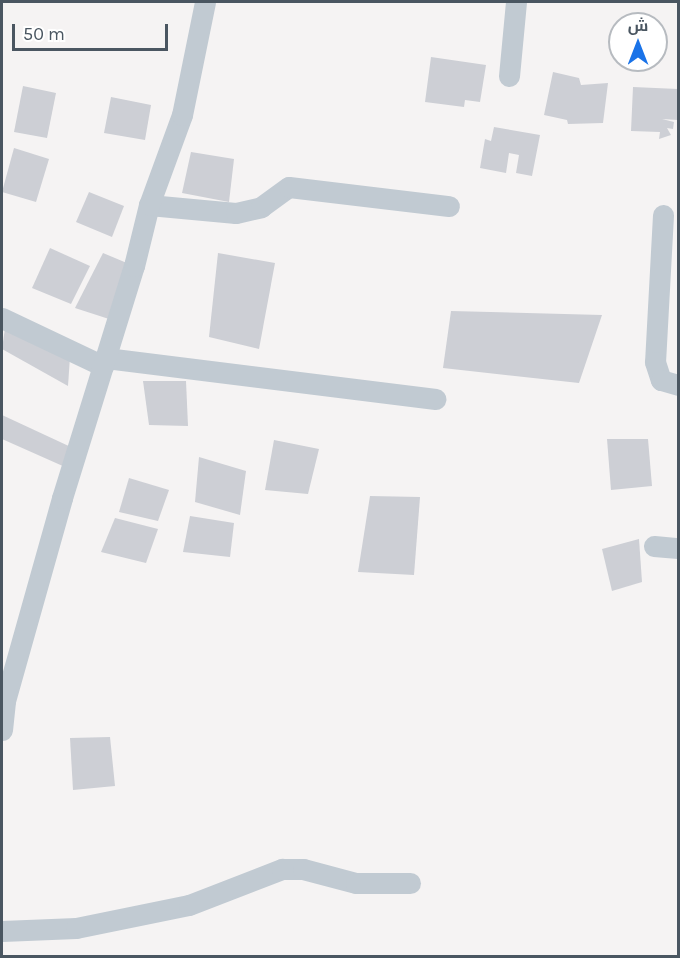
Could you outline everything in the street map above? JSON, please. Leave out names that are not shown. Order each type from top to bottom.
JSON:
[{"type":"street","points":[[509,76],[516,2]]},
{"type":"street","points":[[2,730],[5,701],[62,498],[105,362],[149,205],[182,115],[200,3]]},
{"type":"street","points":[[149,205],[236,213],[261,207],[289,187],[449,206]]},
{"type":"street","points":[[663,215],[654,352],[661,380],[678,385]]},
{"type":"street","points":[[2,318],[105,362],[435,399]]},
{"type":"street","points":[[654,546],[678,548]]},
{"type":"street","points":[[2,931],[76,928],[189,905],[282,869],[303,869],[356,883],[410,883]]},
{"type":"building","points":[[431,57],[486,65],[480,102],[465,100],[464,107],[425,102]]},
{"type":"building","points":[[553,72],[579,78],[581,85],[608,83],[603,123],[568,124],[567,120],[544,115]]},
{"type":"building","points":[[23,86],[56,93],[47,138],[14,132]]},
{"type":"building","points":[[633,87],[678,89],[678,120],[662,119],[674,122],[673,129],[667,128],[671,135],[659,139],[660,132],[631,131]]},
{"type":"building","points":[[111,97],[151,105],[145,140],[104,133]]},
{"type":"building","points":[[494,127],[540,135],[532,176],[516,173],[519,155],[509,153],[506,173],[480,168],[485,139],[491,141]]},
{"type":"building","points":[[14,148],[49,159],[36,202],[2,192]]},
{"type":"building","points":[[191,152],[234,159],[229,202],[182,193]]},
{"type":"building","points":[[89,192],[124,206],[112,237],[76,222]]},
{"type":"building","points":[[50,248],[90,266],[71,304],[32,288]]},
{"type":"building","points":[[103,253],[134,266],[109,319],[75,308]]},
{"type":"building","points":[[218,253],[275,263],[259,349],[209,337]]},
{"type":"building","points":[[451,311],[602,315],[579,383],[443,368]]},
{"type":"building","points":[[5,328],[70,357],[68,386],[2,349]]},
{"type":"building","points":[[143,381],[186,381],[188,426],[149,425]]},
{"type":"building","points":[[2,415],[73,448],[65,467],[2,439]]},
{"type":"building","points":[[607,439],[648,439],[652,486],[611,490]]},
{"type":"building","points":[[274,440],[319,449],[308,494],[265,490]]},
{"type":"building","points":[[199,457],[246,471],[240,515],[195,502]]},
{"type":"building","points":[[129,478],[169,490],[158,521],[119,512]]},
{"type":"building","points":[[370,496],[420,497],[414,575],[358,572]]},
{"type":"building","points":[[190,516],[234,523],[230,557],[183,552]]},
{"type":"building","points":[[115,518],[158,529],[146,563],[101,552]]},
{"type":"building","points":[[639,539],[642,582],[612,591],[602,549]]},
{"type":"building","points":[[110,737],[115,786],[73,790],[70,738]]}]
